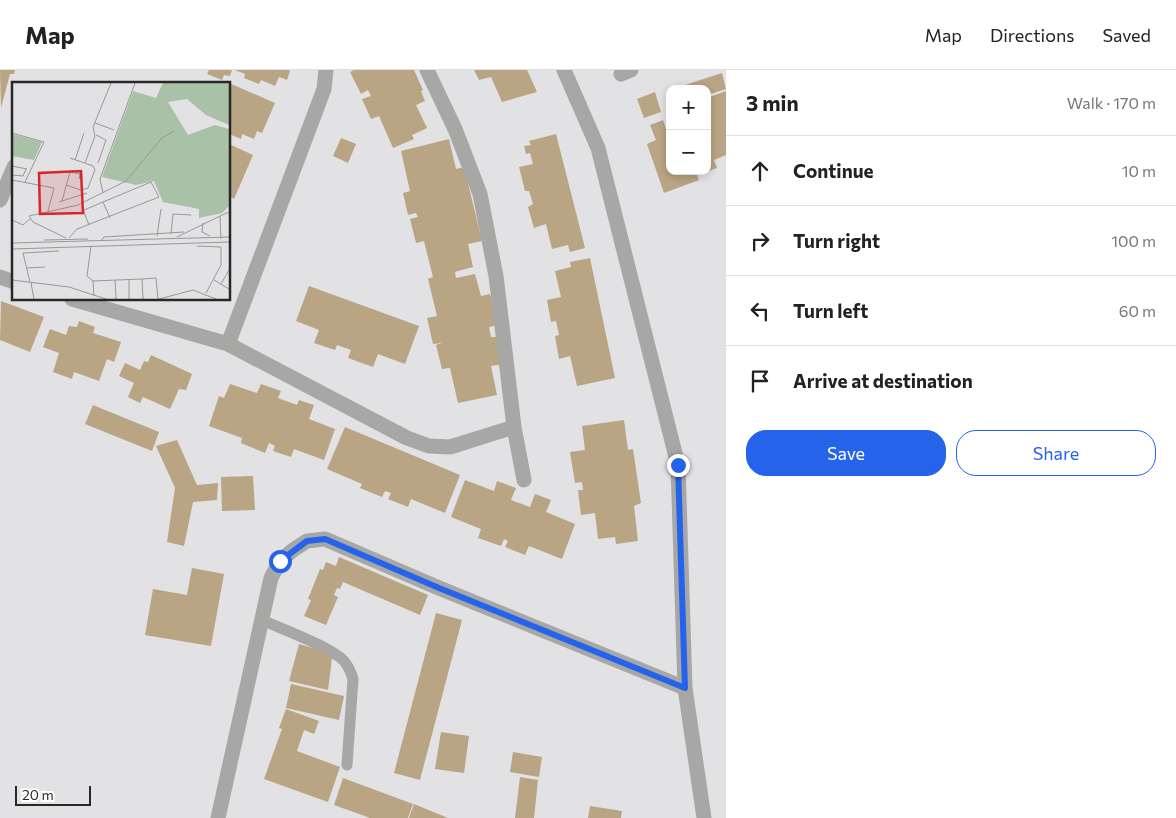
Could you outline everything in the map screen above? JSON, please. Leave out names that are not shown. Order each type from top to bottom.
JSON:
[{"type":"street","points":[[228,344],[324,89],[326,70]]},
{"type":"street","points":[[427,70],[455,129],[480,194],[496,276],[514,427],[524,480]]},
{"type":"street","points":[[564,70],[598,148],[678,465],[685,688],[704,818]]},
{"type":"street","points":[[0,200],[12,172]]},
{"type":"street","points":[[0,277],[12,281]]},
{"type":"street","points":[[75,300],[228,344],[407,438],[430,446],[450,447],[514,427]]},
{"type":"street","points":[[218,818],[271,578],[280,561],[307,541],[325,539],[439,588],[685,688]]},
{"type":"lane","points":[[262,620],[330,651],[349,668],[353,679],[347,765]]},
{"type":"building","points":[[0,70],[15,70],[14,74],[10,74],[1,108]]},
{"type":"building","points":[[209,70],[232,70],[230,76],[224,75],[222,80],[207,74]]},
{"type":"building","points":[[235,70],[290,71],[287,80],[279,77],[275,86],[261,80],[259,84],[244,78],[245,74]]},
{"type":"building","points":[[354,70],[414,70],[423,90],[421,91],[425,101],[416,105],[427,128],[412,135],[414,139],[393,148],[379,116],[371,119],[362,99],[371,96],[368,90],[361,94],[350,72]]},
{"type":"building","points":[[474,70],[527,70],[537,92],[502,102],[491,77],[479,80]]},
{"type":"building","points":[[722,73],[726,89],[711,94],[711,85],[685,85]]},
{"type":"building","points":[[230,83],[275,103],[262,133],[257,131],[254,139],[242,134],[241,139],[230,134]]},
{"type":"building","points":[[726,91],[726,155],[714,160],[717,168],[711,170],[711,130],[711,97]]},
{"type":"building","points":[[655,92],[661,112],[644,118],[637,99]]},
{"type":"building","points":[[663,120],[666,129],[666,175],[697,175],[699,180],[664,193],[647,144],[656,140],[650,125]]},
{"type":"building","points":[[556,134],[585,248],[570,252],[568,245],[552,249],[546,224],[534,228],[528,207],[533,204],[529,191],[525,191],[519,167],[533,164],[530,153],[526,154],[524,146],[531,145],[529,141]]},
{"type":"building","points":[[341,138],[356,144],[348,163],[333,156]]},
{"type":"building","points":[[449,139],[456,169],[464,167],[482,241],[468,244],[473,267],[447,274],[455,272],[456,278],[475,274],[481,296],[490,294],[498,325],[489,327],[491,337],[498,337],[504,364],[491,366],[497,395],[458,403],[450,368],[442,369],[436,345],[442,343],[433,344],[427,318],[437,316],[428,279],[433,277],[424,241],[416,243],[410,219],[418,217],[416,213],[408,215],[403,193],[410,191],[401,151]]},
{"type":"building","points":[[230,144],[253,155],[234,199],[230,197]]},
{"type":"building","points":[[590,258],[615,378],[577,386],[570,356],[559,359],[555,336],[559,335],[556,321],[551,322],[547,300],[561,297],[555,271],[571,267],[570,262]]},
{"type":"building","points":[[309,286],[419,326],[405,364],[378,354],[373,367],[348,358],[351,350],[337,345],[335,350],[314,343],[319,330],[296,321]]},
{"type":"building","points":[[1,301],[44,317],[30,352],[0,340]]},
{"type":"building","points":[[79,321],[95,327],[93,333],[121,342],[114,362],[107,359],[99,381],[74,372],[72,379],[53,372],[59,353],[43,347],[50,329],[66,335],[69,326],[77,327]]},
{"type":"building","points":[[151,355],[192,374],[186,390],[179,389],[170,409],[143,397],[140,403],[128,397],[134,383],[119,376],[125,363],[140,370],[144,361],[148,362]]},
{"type":"building","points":[[230,384],[257,393],[261,384],[281,391],[278,398],[297,405],[299,400],[314,405],[309,419],[335,429],[324,460],[294,449],[291,457],[273,451],[275,446],[269,443],[265,453],[241,443],[242,438],[209,426],[219,396],[224,398]]},
{"type":"building","points":[[93,405],[159,432],[152,451],[85,424]]},
{"type":"building","points":[[624,420],[628,450],[633,449],[641,503],[634,506],[638,541],[616,544],[615,537],[598,539],[595,513],[581,515],[578,490],[583,490],[582,482],[575,483],[570,452],[585,450],[582,426]]},
{"type":"building","points":[[345,427],[460,475],[445,513],[411,499],[408,507],[388,499],[391,493],[385,491],[382,497],[360,488],[362,484],[327,469]]},
{"type":"building","points":[[177,440],[197,485],[218,483],[217,500],[193,502],[184,546],[167,542],[175,488],[156,446]]},
{"type":"building","points":[[253,476],[255,510],[222,511],[221,477]]},
{"type":"building","points":[[465,480],[494,491],[497,481],[516,488],[511,500],[530,507],[535,494],[551,500],[546,512],[575,524],[562,559],[529,546],[525,555],[505,547],[508,541],[504,539],[501,546],[478,538],[481,529],[451,517]]},
{"type":"building","points":[[339,557],[428,595],[420,615],[343,582],[340,589],[337,588],[334,595],[338,597],[326,625],[304,616],[311,600],[308,599],[320,569],[323,570],[326,562],[336,566]]},
{"type":"building","points":[[192,568],[224,574],[211,646],[145,635],[153,589],[187,595]]},
{"type":"building","points":[[436,613],[462,620],[420,780],[394,773]]},
{"type":"building","points":[[299,644],[323,651],[332,658],[328,690],[289,681]]},
{"type":"building","points":[[291,684],[344,696],[339,720],[286,708]]},
{"type":"building","points":[[286,709],[319,721],[314,734],[304,730],[297,751],[340,767],[328,802],[264,779],[282,729],[279,728]]},
{"type":"building","points":[[441,732],[469,736],[464,773],[435,769]]},
{"type":"building","points":[[513,752],[542,757],[539,777],[510,772]]},
{"type":"building","points":[[520,777],[538,780],[534,818],[515,818]]},
{"type":"building","points":[[343,778],[413,804],[408,818],[370,818],[334,805]]},
{"type":"building","points":[[414,804],[448,818],[409,818]]},
{"type":"building","points":[[590,806],[622,811],[621,818],[588,818]]},
{"type":"route","points":[[280,561],[307,541],[325,539],[439,588],[685,688],[678,465]]}]
